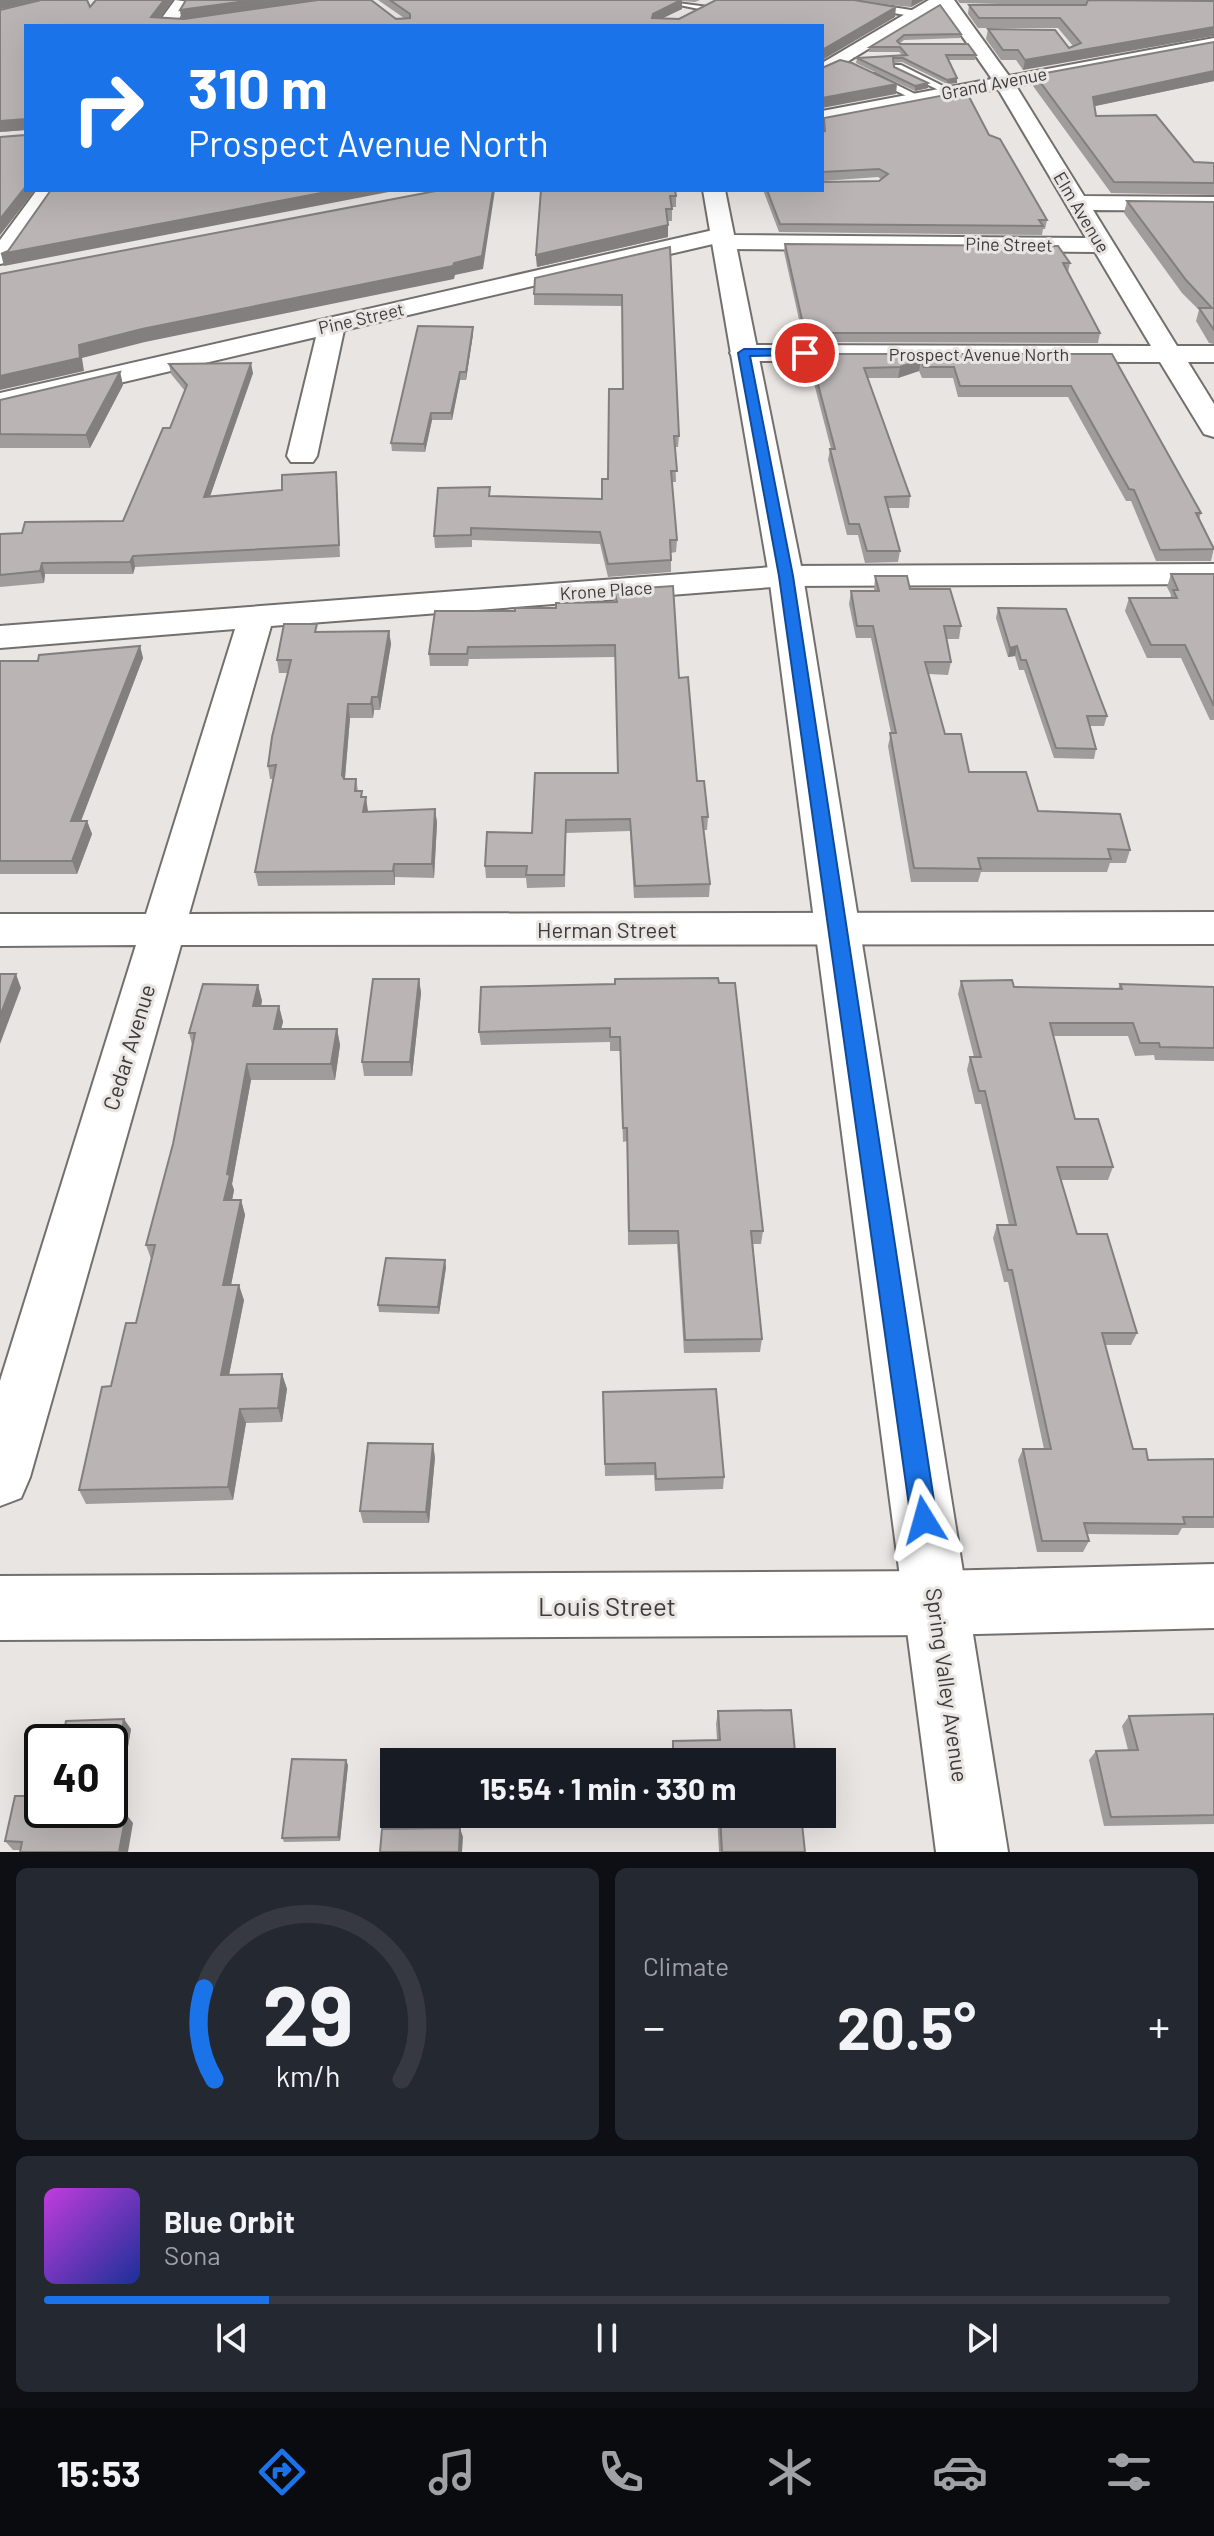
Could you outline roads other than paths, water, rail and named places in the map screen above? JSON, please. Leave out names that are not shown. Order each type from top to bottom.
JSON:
[{"type":"street","points":[[171,24],[183,1]]},
{"type":"street","points":[[677,20],[712,4]]},
{"type":"street","points":[[832,63],[941,5]]},
{"type":"street","name":"Elm Avenue","points":[[941,5],[973,39],[1003,81],[1214,428]]},
{"type":"street","name":"Grand Avenue","points":[[824,117],[1214,43]]},
{"type":"street","points":[[5,269],[47,192]]},
{"type":"street","name":"Spring Valley Avenue","points":[[714,192],[786,576],[972,1852]]},
{"type":"street","points":[[1077,203],[1214,204]]},
{"type":"street","name":"Pine Street","points":[[0,402],[332,324],[723,238],[1103,245]]},
{"type":"street","points":[[302,456],[332,324]]},
{"type":"street","name":"Prospect Avenue North","points":[[744,353],[1214,354]]},
{"type":"street","name":"Krone Place","points":[[0,637],[786,576],[1214,574]]},
{"type":"street","name":"Cedar Avenue","points":[[0,1477],[256,617]]},
{"type":"street","name":"Herman Street","points":[[0,930],[1214,928]]},
{"type":"street","name":"Louis Street","points":[[0,1608],[936,1603],[1214,1596]]},
{"type":"lane","points":[[659,0],[712,4]]},
{"type":"lane","points":[[856,5],[941,5]]},
{"type":"lane","points":[[832,63],[863,58]]},
{"type":"lane","points":[[887,58],[950,92]]},
{"type":"lane","points":[[832,63],[855,68],[918,98]]}]
